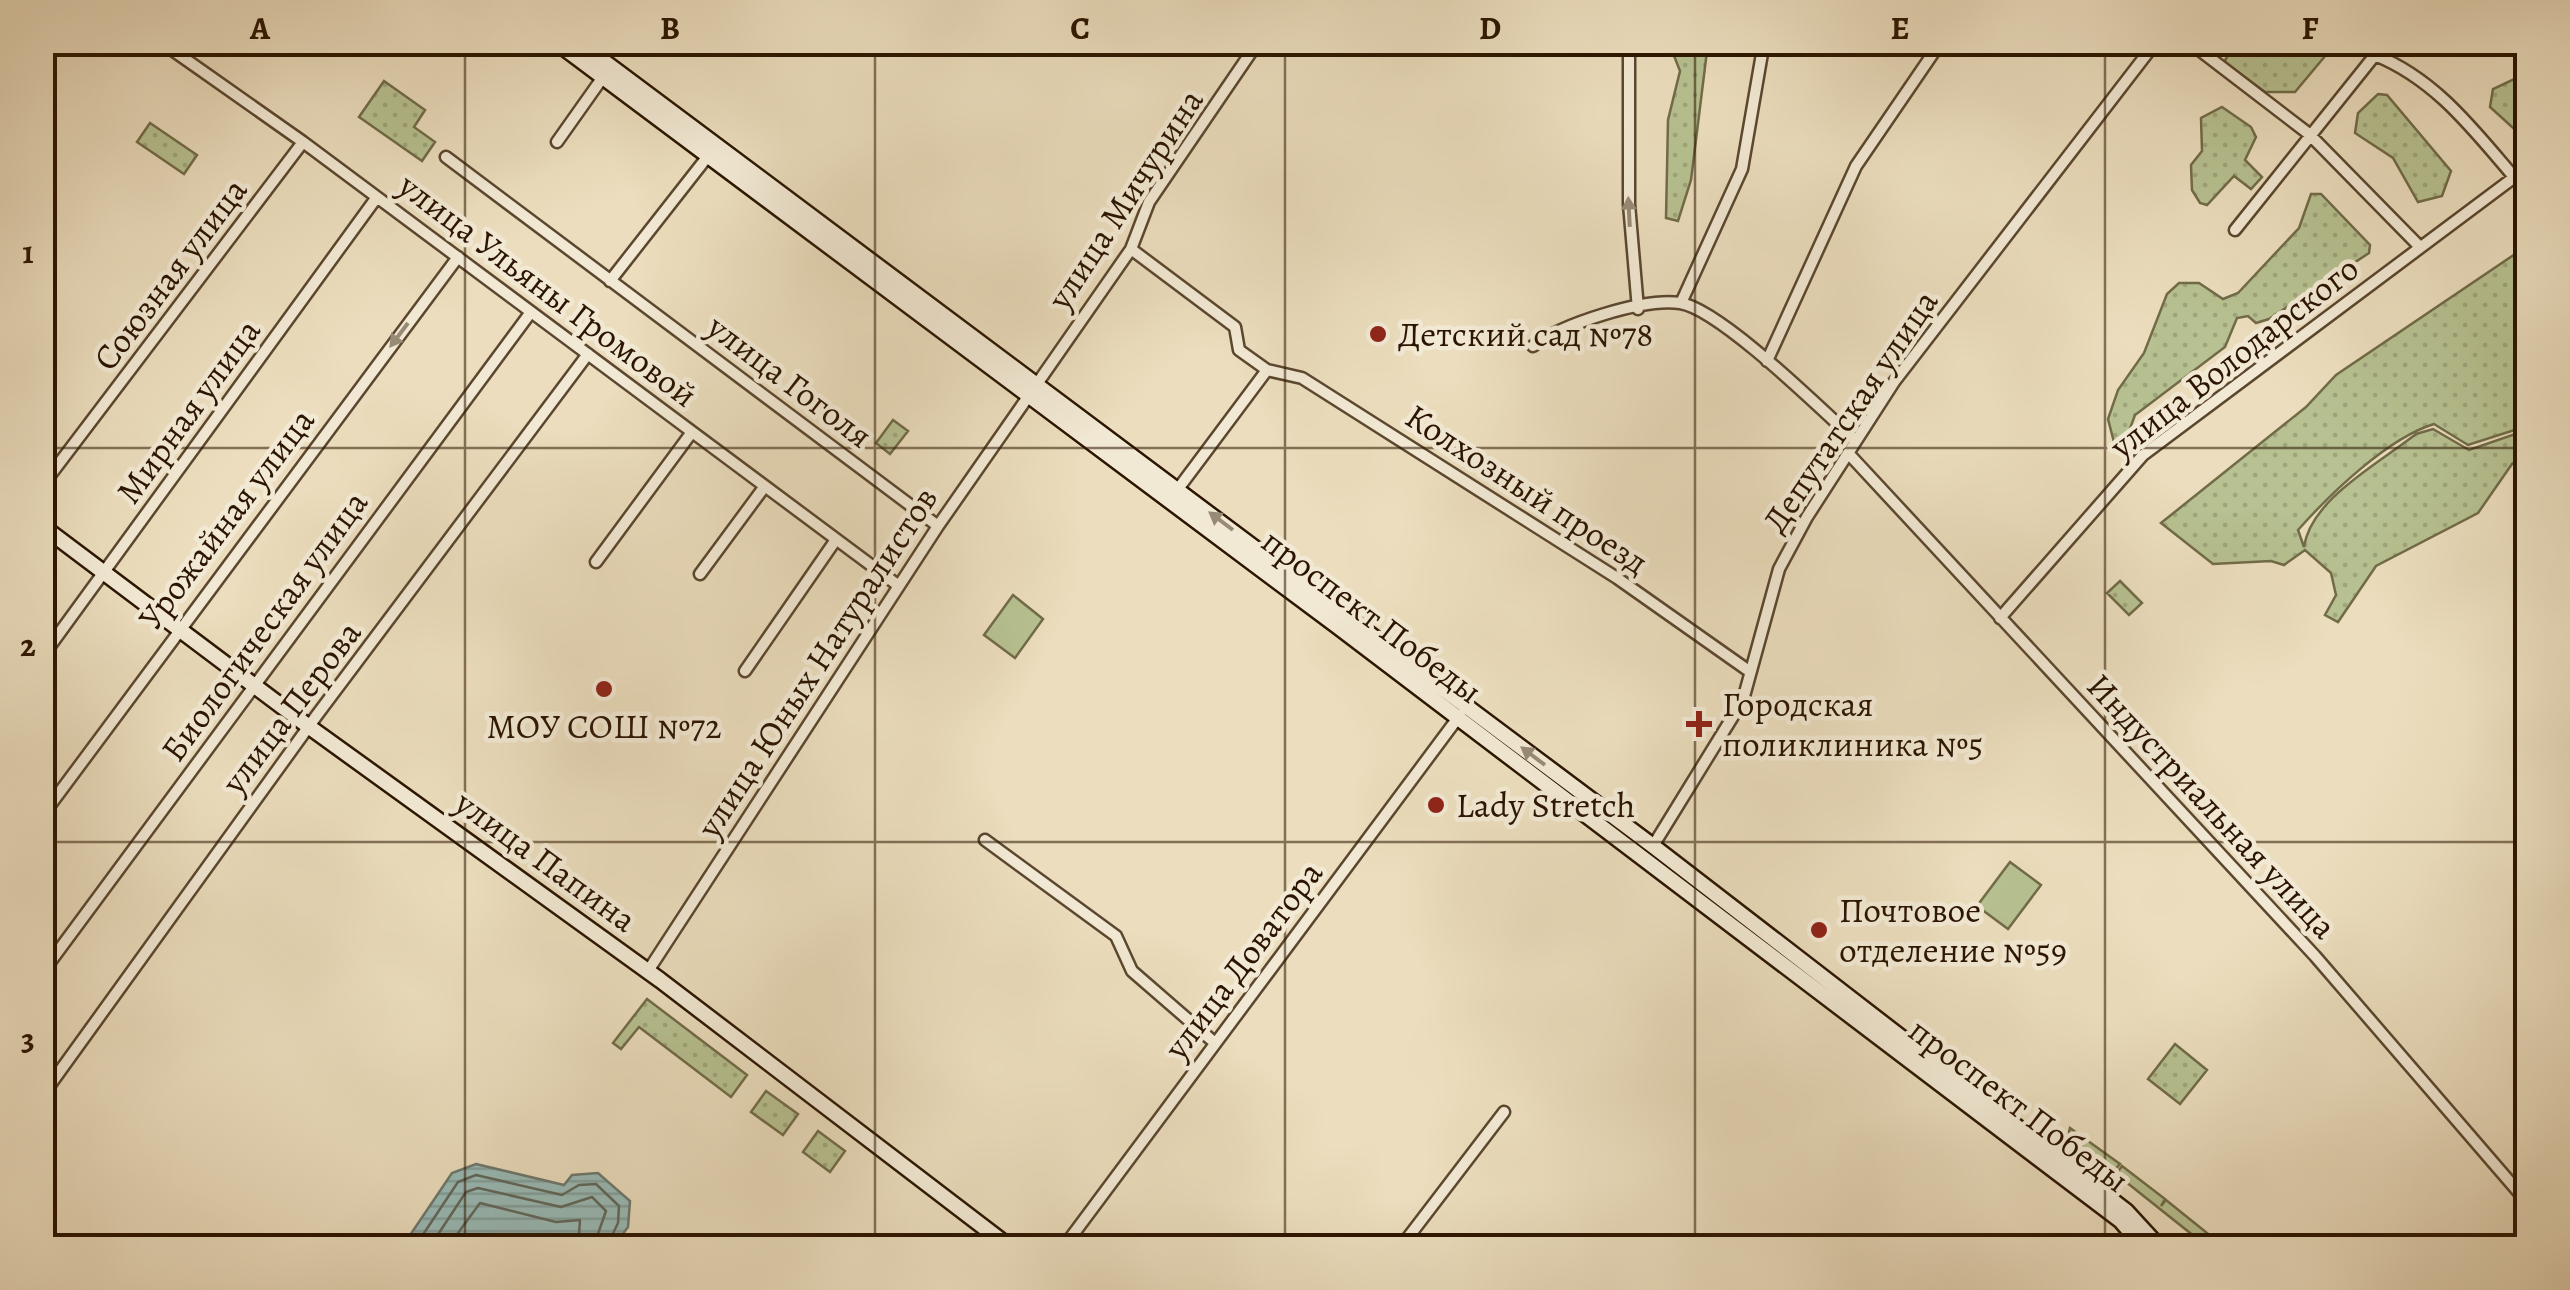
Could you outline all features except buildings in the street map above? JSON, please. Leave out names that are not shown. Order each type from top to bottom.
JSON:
[{"type":"main road","name":"проспект Победы","points":[[556,42],[1032,390],[1178,489],[2122,1221],[2144,1248]]},
{"type":"main road","name":"проспект Победы","points":[[578,42],[1032,390],[1462,712],[1653,846],[2126,1211],[2160,1248]]},
{"type":"main road","name":"улица Папина","points":[[42,526],[308,726],[648,971],[1011,1248]]},
{"type":"main road","points":[[2516,1248],[2528,1242]]},
{"type":"street","name":"улица Ульяны Громовой","points":[[160,42],[378,197],[899,586]]},
{"type":"street","name":"улица Мичурина","points":[[1032,390],[1131,249],[1149,202],[1258,42]]},
{"type":"street","points":[[1630,42],[1629,204],[1638,309]]},
{"type":"street","points":[[1682,303],[1742,168],[1764,42]]},
{"type":"street","points":[[1767,362],[1856,166],[1936,49],[1935,42]]},
{"type":"street","name":"Депутатская улица","points":[[1653,846],[1742,700],[1780,569],[1856,441],[1894,382],[2156,42]]},
{"type":"street","points":[[2189,42],[2309,134],[2420,246]]},
{"type":"street","points":[[2235,230],[2375,54],[2395,63],[2450,103],[2514,177]]},
{"type":"street","points":[[558,142],[603,78]]},
{"type":"street","name":"Союзная улица","points":[[42,486],[303,142]]},
{"type":"street","points":[[610,280],[708,156]]},
{"type":"street","name":"улица Гоголя","points":[[446,158],[938,526]]},
{"type":"street","name":"улица Володарского","points":[[2000,618],[2143,455],[2528,167]]},
{"type":"street","name":"Мирная улица","points":[[42,657],[378,197]]},
{"type":"street","points":[[1131,249],[1236,327],[1239,350],[1267,370],[1178,489]]},
{"type":"street","name":"Урожайная улица","points":[[42,816],[458,257]]},
{"type":"street","points":[[1533,346],[1552,332],[1585,320],[1682,303],[1702,312],[1767,362],[1856,441]]},
{"type":"street","name":"Биологическая улица","points":[[42,974],[531,312]]},
{"type":"street","name":"улица Перова","points":[[42,1096],[308,726],[588,354]]},
{"type":"street","name":"Колхозный проезд","points":[[1267,370],[1302,378],[1617,578],[1749,671]]},
{"type":"street","name":"улица Юных Натуралистов","points":[[648,971],[938,526],[1032,390]]},
{"type":"street","points":[[596,562],[692,432]]},
{"type":"street","name":"Индустриальная улица","points":[[1848,454],[2315,956],[2528,1203]]},
{"type":"street","points":[[700,574],[765,486]]},
{"type":"street","points":[[745,671],[835,540]]},
{"type":"street","name":"улица Доватора","points":[[1063,1248],[1462,712]]},
{"type":"street","points":[[986,840],[1116,936],[1132,971],[1214,1043]]},
{"type":"street","points":[[1400,1248],[1504,1112]]},
{"type":"green space","points":[[2279,42],[2336,43],[2295,92],[2265,92],[2224,62],[2235,44],[2269,53]]},
{"type":"green space","points":[[1669,43],[1708,43],[1691,180],[1678,221],[1666,218],[1668,120],[1680,71]]},
{"type":"green space","points":[[2527,73],[2527,131],[2522,136],[2490,107],[2493,89]]},
{"type":"green space","points":[[384,81],[425,110],[414,127],[435,142],[422,161],[359,117]]},
{"type":"green space","points":[[2378,94],[2387,95],[2451,171],[2442,196],[2418,202],[2393,158],[2355,133],[2358,113]]},
{"type":"green space","points":[[2222,107],[2251,127],[2256,137],[2245,160],[2262,177],[2251,189],[2234,176],[2207,205],[2200,203],[2192,190],[2191,165],[2202,151],[2201,118]]},
{"type":"green space","points":[[150,123],[197,155],[184,174],[137,142]]},
{"type":"green space","points":[[2311,194],[2321,194],[2370,245],[2369,253],[2269,319],[2256,323],[2248,316],[2237,318],[2225,347],[2135,415],[2125,442],[2115,446],[2108,419],[2118,390],[2144,353],[2167,294],[2179,283],[2199,283],[2223,299],[2238,293],[2299,228]]},
{"type":"green space","points":[[2527,246],[2527,426],[2468,445],[2434,424],[2416,431],[2361,468],[2311,515],[2298,530],[2304,547],[2309,530],[2332,498],[2416,434],[2433,429],[2469,450],[2527,430],[2527,453],[2512,464],[2478,513],[2376,566],[2338,622],[2325,615],[2336,595],[2331,573],[2305,550],[2284,565],[2271,561],[2213,564],[2161,523],[2306,407],[2336,375]]},
{"type":"green space","points":[[893,420],[908,431],[890,454],[876,443]]},
{"type":"green space","points":[[2120,581],[2142,603],[2129,615],[2107,593]]},
{"type":"green space","points":[[1013,595],[1043,619],[1015,658],[984,635]]},
{"type":"green space","points":[[2010,862],[2041,885],[2008,929],[1977,906]]},
{"type":"green space","points":[[647,999],[747,1075],[731,1097],[639,1027],[621,1049],[613,1043]]},
{"type":"green space","points":[[2175,1044],[2207,1070],[2180,1104],[2148,1079]]},
{"type":"green space","points":[[766,1091],[798,1114],[783,1135],[751,1112]]},
{"type":"green space","points":[[2070,1128],[2120,1164],[2113,1172],[2066,1144]]},
{"type":"green space","points":[[818,1131],[845,1151],[830,1172],[803,1152]]},
{"type":"green space","points":[[2122,1166],[2165,1199],[2161,1206],[2166,1200],[2212,1237],[2204,1244],[2116,1174]]},
{"type":"water","points":[[476,1164],[564,1185],[572,1175],[598,1173],[630,1201],[628,1227],[613,1247],[402,1247],[452,1173]]},
{"type":"place","name":"Детский сад №78","points":[[1378,334]]},
{"type":"place","name":"МОУ СОШ №72","points":[[604,689]]},
{"type":"place","name":"Городская поликлиника №5","points":[[1699,724]]},
{"type":"place","name":"Lady Stretch","points":[[1436,805]]},
{"type":"place","name":"Почтовое отделение №59","points":[[1819,930]]}]
